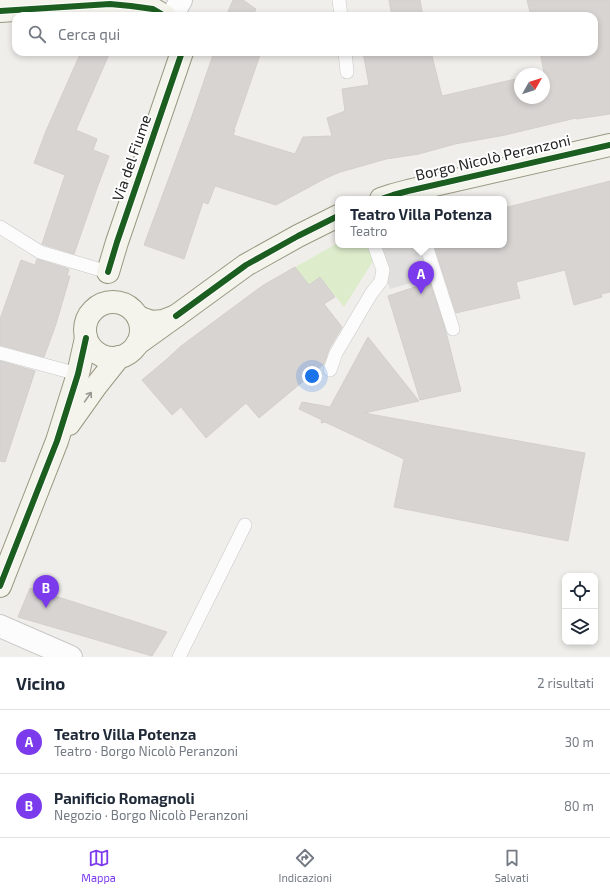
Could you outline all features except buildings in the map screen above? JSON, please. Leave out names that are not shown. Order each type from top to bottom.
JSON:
[{"type":"street","points":[[174,12],[181,0]]},
{"type":"street","points":[[0,11],[110,4],[153,9],[158,12]]},
{"type":"street","name":"Via del Fiume","points":[[93,310],[108,272],[116,242],[181,56]]},
{"type":"street","name":"Borgo Nicolò Peranzoni","points":[[390,196],[410,195],[610,145]]},
{"type":"street","points":[[137,344],[246,265],[335,218]]},
{"type":"street","points":[[86,338],[92,348],[100,355],[110,358],[126,355],[137,344],[140,338],[140,324],[132,311],[116,294],[108,272]]},
{"type":"street","points":[[0,586],[57,441],[78,374],[86,338],[85,330],[88,316],[100,305],[108,302],[117,302],[152,322],[163,321],[176,316]]},
{"type":"street","points":[[57,441],[96,386],[119,357]]},
{"type":"street","points":[[0,626],[72,657]]},
{"type":"lane","points":[[339,0],[340,12]]},
{"type":"lane","points":[[345,56],[347,72]]},
{"type":"lane","points":[[0,227],[40,252],[108,272]]},
{"type":"lane","points":[[330,370],[336,353],[371,294],[381,281],[383,270],[375,248]]},
{"type":"lane","points":[[427,248],[453,329]]},
{"type":"lane","points":[[0,353],[78,374]]},
{"type":"lane","points":[[179,657],[245,525]]},
{"type":"green space","points":[[335,245],[335,248],[369,248],[375,258],[344,307],[320,277],[309,285],[295,267]]},
{"type":"shaded area","points":[[375,248],[427,248],[436,276],[390,289]]},
{"type":"cycle path","points":[[0,11],[110,4],[153,9],[158,12]]},
{"type":"cycle path","points":[[108,272],[181,56]]},
{"type":"cycle path","points":[[390,196],[610,145]]},
{"type":"cycle path","points":[[176,316],[246,265],[335,218]]},
{"type":"cycle path","points":[[0,586],[57,441],[78,374],[86,338]]},
{"type":"place","name":"Teatro Villa Potenza","points":[[421,294]]},
{"type":"place","name":"Panificio Romagnoli","points":[[46,608]]}]
